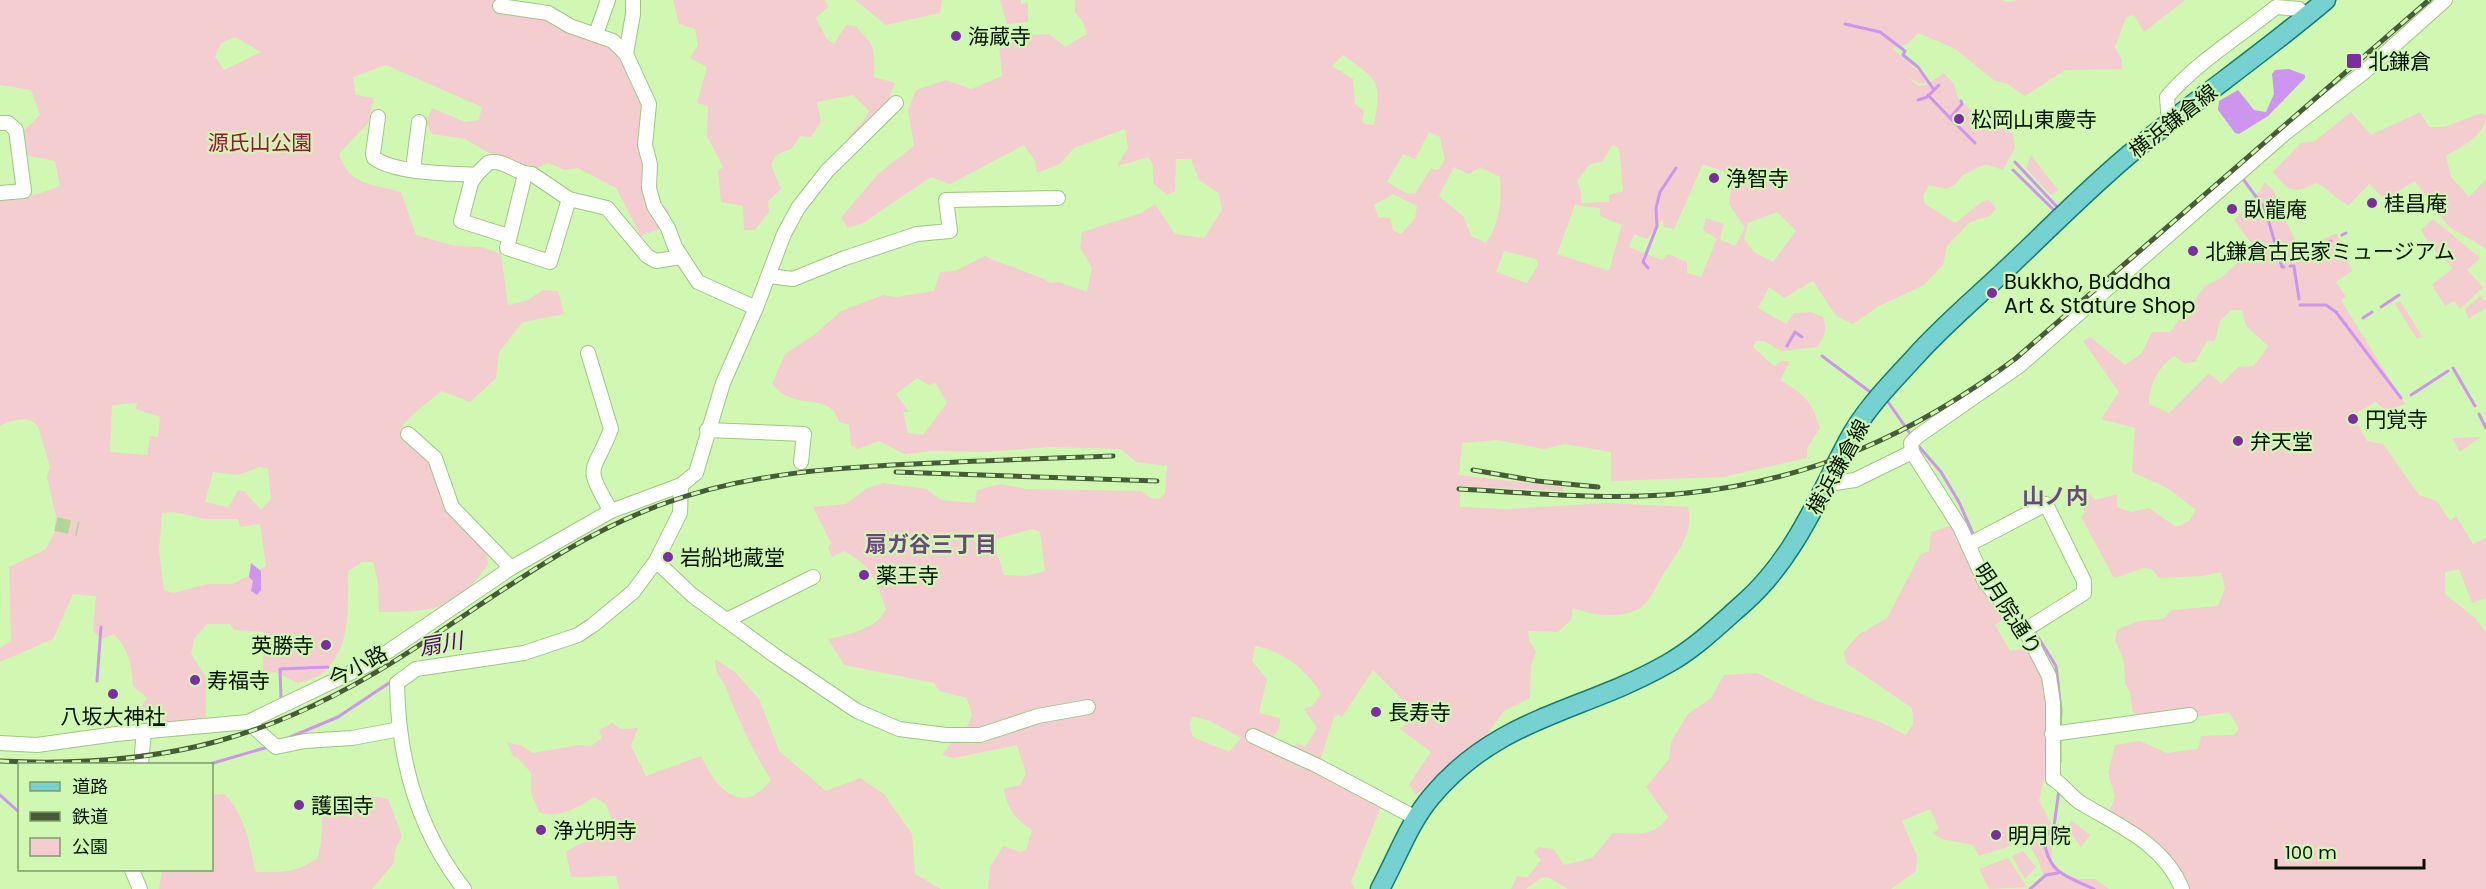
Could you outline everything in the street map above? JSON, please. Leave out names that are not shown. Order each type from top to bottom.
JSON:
[{"type":"main road","name":"横浜鎌倉線","points":[[1380,889],[1416,818],[1448,779],[1480,752],[1503,737],[1546,715],[1617,689],[1691,649],[1770,576],[1805,526],[1850,438],[1882,394],[1918,354],[2122,161],[2326,0]]},
{"type":"street","points":[[596,34],[608,0]]},
{"type":"street","points":[[626,54],[633,0]]},
{"type":"street","points":[[1828,484],[1855,480],[1914,443],[2019,366],[2284,135],[2363,73],[2445,0]]},
{"type":"street","points":[[500,6],[550,7],[570,27],[613,41],[626,54],[649,104],[645,145],[650,164],[652,203],[681,257],[698,282],[756,308]]},
{"type":"street","points":[[2169,123],[2167,98],[2188,75],[2276,8],[2299,9],[2306,17]]},
{"type":"street","points":[[464,889],[438,852],[416,805],[400,729],[397,683],[416,669],[524,652],[578,635],[633,592],[656,561],[680,513],[681,484],[696,473],[707,430],[733,357],[756,308],[784,234],[808,192],[896,102]]},
{"type":"street","points":[[378,117],[374,158],[382,164],[413,170],[476,175]]},
{"type":"street","points":[[413,170],[419,122]]},
{"type":"street","points":[[0,123],[8,123],[16,130],[24,191],[0,193]]},
{"type":"street","points":[[508,236],[461,221],[468,192],[476,175],[493,161],[513,167],[525,174],[532,174],[569,199],[607,208],[647,256],[656,261],[681,257]]},
{"type":"street","points":[[525,174],[508,236],[507,248],[550,262],[569,199]]},
{"type":"street","points":[[769,276],[793,279],[917,234],[950,231],[946,200],[1058,198]]},
{"type":"street","points":[[588,353],[611,429],[593,467],[592,478],[611,511]]},
{"type":"street","points":[[707,430],[804,434],[801,462]]},
{"type":"street","points":[[408,434],[435,458],[452,507],[511,568]]},
{"type":"street","name":"明月院通り","points":[[1914,443],[1934,483],[1974,542],[1991,592],[2030,627],[2049,676],[2059,734],[2051,774],[2078,801],[2140,837],[2153,848],[2165,860],[2182,889]]},
{"type":"street","name":"今小路","points":[[0,743],[38,745],[144,731],[248,722],[371,663],[511,568],[611,511],[681,484]]},
{"type":"street","points":[[1974,542],[2046,504],[2084,581],[2084,593],[2030,627]]},
{"type":"street","points":[[656,561],[692,595],[857,711],[899,729],[946,735],[980,735],[1038,716],[1088,707]]},
{"type":"street","points":[[727,620],[813,577]]},
{"type":"street","points":[[2059,734],[2190,715]]},
{"type":"street","points":[[248,722],[276,747],[305,741],[352,738],[400,729]]},
{"type":"street","points":[[141,763],[144,731]]},
{"type":"street","points":[[1253,736],[1318,766],[1416,818]]},
{"type":"street","points":[[132,871],[141,889]]},
{"type":"green space","name":"源氏山公園","points":[[0,0],[504,0],[593,32],[629,54],[643,103],[650,204],[664,206],[669,211],[671,224],[641,236],[616,188],[578,168],[565,170],[548,163],[533,170],[500,159],[465,139],[432,134],[426,123],[432,108],[465,122],[479,120],[482,107],[386,65],[353,77],[356,95],[374,98],[368,123],[339,154],[349,172],[362,182],[401,192],[416,235],[455,246],[481,247],[501,254],[508,305],[526,301],[543,290],[558,291],[564,314],[523,322],[499,352],[496,378],[470,402],[441,391],[414,414],[400,430],[430,447],[464,524],[486,552],[488,564],[465,591],[441,606],[413,611],[379,612],[378,583],[373,562],[362,562],[348,571],[348,613],[338,654],[320,675],[298,683],[275,672],[263,674],[264,632],[234,630],[230,624],[207,624],[194,639],[191,654],[206,677],[206,718],[140,724],[142,705],[147,698],[133,686],[129,658],[119,640],[114,634],[102,639],[93,631],[96,596],[73,594],[53,639],[0,662],[0,648],[11,641],[9,567],[46,549],[54,533],[56,516],[47,477],[50,467],[38,426],[29,420],[19,419],[0,426],[0,198],[21,200],[60,186],[55,161],[14,153],[14,140],[40,115],[31,90],[0,85]],"holes":[[[235,37],[261,52],[224,70],[215,57],[221,43]],[[137,403],[136,409],[160,417],[158,437],[150,436],[147,455],[110,452],[112,405]],[[260,467],[268,469],[271,499],[261,510],[244,491],[238,490],[229,507],[205,502],[213,472],[238,475]],[[174,512],[205,519],[238,519],[240,527],[260,524],[266,566],[233,584],[208,584],[173,593],[164,590],[159,551],[162,513]]]},
{"type":"green space","points":[[673,0],[825,0],[828,7],[816,18],[826,38],[834,44],[846,25],[856,26],[869,41],[873,50],[874,77],[895,83],[885,107],[855,138],[849,136],[865,119],[869,111],[853,95],[817,102],[821,122],[811,137],[800,136],[791,149],[776,155],[771,165],[781,189],[768,201],[769,212],[755,230],[744,230],[743,206],[721,202],[718,171],[723,167],[707,136],[708,106],[697,103],[707,67],[690,58],[698,45],[695,29],[679,24]]},
{"type":"green space","points":[[855,0],[942,0],[940,13],[886,25]]},
{"type":"green space","points":[[1000,0],[1021,0],[1021,4],[1028,2],[1028,22],[1007,24]]},
{"type":"green space","points":[[1075,0],[2002,0],[2007,2],[2018,0],[2185,0],[2144,32],[2134,15],[2126,17],[2115,47],[2122,60],[2122,69],[2065,70],[2025,96],[2006,83],[1995,81],[1954,48],[1918,33],[1908,44],[1892,48],[1925,77],[1926,83],[1920,84],[1908,77],[1918,86],[1926,85],[1944,73],[1954,84],[1958,98],[1983,121],[1993,121],[2013,134],[2015,148],[2003,170],[1986,164],[1963,175],[1956,184],[1946,189],[1929,185],[1923,196],[1925,204],[1955,223],[1983,201],[1989,200],[1996,208],[1990,216],[1970,222],[1947,246],[1943,265],[1924,285],[1879,306],[1853,324],[1836,316],[1813,281],[1784,298],[1769,287],[1758,308],[1786,324],[1794,313],[1811,312],[1823,317],[1824,321],[1825,329],[1817,347],[1781,351],[1764,341],[1756,341],[1753,347],[1774,366],[1781,361],[1790,361],[1780,380],[1806,399],[1814,411],[1820,428],[1807,448],[1807,458],[1723,477],[1611,481],[1611,452],[1565,444],[1544,449],[1497,440],[1462,443],[1459,475],[1563,487],[1563,491],[1460,486],[1460,507],[1507,509],[1607,503],[1688,507],[1686,536],[1651,596],[1641,607],[1629,613],[1612,615],[1588,613],[1573,608],[1571,620],[1558,632],[1528,631],[1529,640],[1536,652],[1531,665],[1530,698],[1504,711],[1488,733],[1464,756],[1416,795],[1409,784],[1431,752],[1400,729],[1412,717],[1408,705],[1373,670],[1342,717],[1338,714],[1334,717],[1321,758],[1322,771],[1382,804],[1351,882],[1355,889],[988,889],[990,867],[1003,846],[1020,852],[1026,850],[1032,830],[1013,813],[1005,796],[1004,789],[1020,785],[1026,774],[1017,745],[954,758],[942,755],[952,742],[975,744],[967,727],[972,715],[967,698],[939,691],[934,683],[844,665],[828,639],[853,633],[869,626],[882,616],[886,609],[876,582],[861,562],[844,551],[832,557],[828,547],[831,543],[813,507],[846,504],[865,489],[883,483],[927,489],[941,500],[975,503],[977,490],[1000,484],[1027,489],[1142,491],[1150,498],[1159,499],[1165,493],[1167,466],[1136,462],[1121,449],[1050,447],[984,452],[932,451],[904,454],[879,441],[857,449],[851,445],[849,425],[839,422],[831,408],[787,396],[772,384],[785,354],[814,335],[841,311],[883,295],[897,297],[934,291],[940,272],[955,271],[985,256],[1051,283],[1059,282],[1087,292],[1092,268],[1080,247],[1082,232],[1141,213],[1155,204],[1175,234],[1204,238],[1222,210],[1219,193],[1199,180],[1191,159],[1176,159],[1175,191],[1167,195],[1153,183],[1153,166],[1149,157],[1117,166],[1128,148],[1125,129],[1074,148],[1060,164],[1037,173],[1035,161],[1024,145],[950,184],[931,177],[863,223],[848,228],[841,218],[878,174],[914,146],[908,110],[916,90],[946,80],[971,89],[1002,76],[999,45],[1018,36],[1049,34],[1065,47],[1087,34],[1082,20],[1075,13]],"holes":[[[1343,55],[1371,77],[1375,83],[1378,98],[1374,125],[1364,124],[1362,121],[1364,111],[1355,104],[1353,79],[1332,66]],[[1429,132],[1440,137],[1445,160],[1438,170],[1431,168],[1415,194],[1406,193],[1387,182],[1403,154],[1415,159]],[[1612,145],[1619,148],[1623,191],[1609,195],[1609,202],[1581,203],[1581,192],[1577,181],[1589,165],[1603,161]],[[1703,164],[1725,172],[1731,188],[1729,204],[1745,228],[1735,246],[1720,239],[1724,224],[1706,218],[1703,230],[1717,239],[1701,277],[1687,273],[1687,262],[1668,254],[1662,260],[1629,247],[1634,234],[1647,239],[1662,219],[1664,227],[1674,229]],[[1454,167],[1469,174],[1480,167],[1500,177],[1499,212],[1491,235],[1486,243],[1471,236],[1464,217],[1439,196]],[[1393,194],[1417,206],[1415,218],[1401,234],[1393,230],[1390,218],[1378,217],[1374,205]],[[1575,205],[1600,208],[1600,216],[1622,225],[1609,271],[1557,254]],[[1777,212],[1796,231],[1773,262],[1754,252],[1744,239],[1748,223]],[[1504,251],[1536,259],[1538,265],[1527,283],[1496,272]],[[917,378],[928,385],[936,383],[947,403],[923,435],[908,433],[903,412],[909,412],[896,394]],[[1032,529],[1040,532],[1045,571],[1026,576],[1004,575],[993,540]],[[1255,646],[1275,652],[1293,663],[1309,677],[1321,694],[1312,706],[1304,709],[1317,728],[1305,747],[1297,743],[1287,756],[1263,743],[1276,733],[1280,718],[1259,713],[1267,679],[1252,661]],[[1193,716],[1210,721],[1241,738],[1229,752],[1193,737],[1189,723]]]},
{"type":"green space","points":[[2351,112],[2371,135],[2420,112],[2429,127],[2444,127],[2482,113],[2486,116],[2485,123],[2477,135],[2446,156],[2451,177],[2469,197],[2486,179],[2486,249],[2448,226],[2415,181],[2395,193],[2389,204],[2369,184],[2349,205],[2340,201],[2317,183],[2292,190],[2273,172],[2301,143],[2315,141]]},
{"type":"green space","points":[[2031,155],[2058,190],[2051,195],[2026,168]]},
{"type":"green space","points":[[2265,182],[2273,190],[2299,250],[2337,233],[2352,271],[2336,282],[2346,297],[2341,300],[2405,404],[2387,411],[2376,402],[2353,415],[2367,441],[2383,444],[2419,495],[2437,501],[2450,521],[2456,516],[2473,544],[2486,538],[2486,598],[2472,603],[2459,569],[2445,572],[2445,594],[2476,619],[2486,633],[2486,889],[2185,889],[2181,879],[2107,817],[2115,797],[2108,773],[2115,745],[2140,741],[2167,753],[2198,749],[2201,736],[2234,735],[2239,729],[2229,712],[2158,722],[2133,713],[2130,692],[2125,684],[2124,661],[2115,640],[2117,630],[2138,621],[2163,619],[2172,610],[2218,606],[2225,589],[2221,572],[2202,576],[2159,578],[2152,569],[2144,568],[2114,578],[2081,517],[2085,513],[2079,490],[2085,487],[2095,500],[2117,494],[2117,507],[2131,512],[2149,508],[2176,527],[2189,521],[2196,510],[2169,489],[2132,472],[2135,428],[2101,419],[2119,392],[2083,341],[2090,337],[2125,365],[2141,354],[2152,332],[2170,332],[2205,286],[2221,278],[2254,247],[2234,220],[2254,199]],"holes":[[[2231,310],[2242,310],[2246,326],[2268,346],[2254,366],[2238,367],[2221,384],[2209,373],[2169,413],[2149,404],[2153,383],[2163,365],[2174,356],[2184,363],[2195,362],[2207,341],[2215,341],[2220,321]]]},
{"type":"green space","points":[[2433,219],[2480,258],[2467,270],[2483,287],[2460,309],[2454,301],[2445,306],[2432,285],[2453,268],[2432,248],[2421,230]]},
{"type":"green space","points":[[2480,296],[2486,302],[2486,308],[2468,319],[2465,309]]},
{"type":"green space","points":[[2400,301],[2422,336],[2417,339],[2395,304]]},
{"type":"green space","points":[[2481,437],[2460,452],[2452,438]]},
{"type":"green space","points":[[1953,525],[2010,615],[1995,625],[2010,651],[2033,647],[2045,680],[2053,770],[2045,774],[2039,801],[2051,824],[2052,861],[2061,872],[2078,879],[2095,879],[2109,889],[2028,889],[2045,879],[2039,862],[2024,836],[2007,847],[1979,856],[1973,845],[1942,839],[1932,833],[1939,829],[1930,809],[1902,821],[1917,856],[1916,871],[1891,889],[1568,889],[1548,877],[1541,878],[1526,889],[1511,889],[1517,876],[1528,877],[1541,860],[1534,852],[1539,847],[1554,849],[1564,865],[1592,858],[1613,833],[1644,833],[1663,824],[1668,817],[1646,787],[1669,759],[1671,742],[1688,714],[1711,698],[1724,675],[1757,673],[1816,701],[1878,721],[1906,735],[1913,724],[1912,708],[1846,663],[1844,652],[1858,635],[1887,618],[1920,555],[1929,551],[1931,532]]},
{"type":"green space","points":[[715,659],[735,672],[759,699],[779,751],[826,791],[860,778],[884,794],[912,834],[915,874],[941,889],[619,889],[616,876],[571,877],[566,852],[579,844],[617,832],[606,804],[594,797],[575,808],[560,813],[539,812],[531,793],[531,773],[518,758],[513,757],[507,742],[522,746],[533,753],[578,745],[591,746],[602,738],[599,730],[612,723],[621,729],[638,728],[631,746],[646,776],[701,756],[722,788],[740,798],[750,797],[771,780],[741,724],[717,671]]},
{"type":"green space","points":[[224,794],[237,811],[249,841],[256,872],[293,870],[317,859],[323,808],[347,797],[369,796],[388,799],[402,836],[395,850],[394,863],[372,889],[159,889],[162,871],[213,871],[213,795]]},
{"type":"green space","points":[[2071,820],[2090,835],[2081,847],[2067,828]]},
{"type":"green space","points":[[2023,851],[2036,867],[2025,879],[2012,856]]},
{"type":"green space","points":[[2008,858],[2027,887],[1989,889],[1979,869]]},
{"type":"shaded area","points":[[2289,69],[2305,75],[2305,78],[2268,116],[2239,134],[2235,133],[2218,110],[2219,101],[2238,90],[2254,110],[2266,112],[2274,94],[2272,74],[2275,70]]},
{"type":"shaded area","points":[[251,563],[261,571],[261,590],[257,595],[251,591],[253,581],[249,577]]},
{"type":"waterway","points":[[1845,24],[1880,32],[1905,51],[1903,55],[1918,67],[1934,90]]},
{"type":"waterway","points":[[1918,100],[1927,97],[1939,85]]},
{"type":"waterway","points":[[1928,95],[1950,118]]},
{"type":"waterway","points":[[1961,101],[1962,104],[1950,118],[1975,143]]},
{"type":"waterway","points":[[2015,162],[2059,209]]},
{"type":"waterway","points":[[1648,268],[1643,262],[1657,226],[1656,208],[1660,192],[1676,168]]},
{"type":"waterway","points":[[2013,170],[2057,213]]},
{"type":"waterway","points":[[2243,179],[2265,209],[2282,267],[2284,267]]},
{"type":"waterway","points":[[2342,235],[2346,233]]},
{"type":"waterway","points":[[2303,256],[2331,241]]},
{"type":"waterway","points":[[2290,266],[2294,266],[2299,299]]},
{"type":"waterway","points":[[2381,307],[2399,295]]},
{"type":"waterway","points":[[2300,305],[2326,305],[2336,312],[2401,398]]},
{"type":"waterway","points":[[2363,318],[2372,312]]},
{"type":"waterway","points":[[1787,346],[1795,332],[1802,337]]},
{"type":"waterway","points":[[1822,356],[1873,394]]},
{"type":"waterway","points":[[2453,368],[2475,406]]},
{"type":"waterway","points":[[2411,395],[2448,371]]},
{"type":"waterway","points":[[1886,399],[1911,435]]},
{"type":"waterway","points":[[2479,414],[2486,428]]},
{"type":"waterway","points":[[1916,443],[1941,472],[1959,502],[1974,536]]},
{"type":"waterway","points":[[2015,609],[2029,623]]},
{"type":"waterway","points":[[97,681],[101,627]]},
{"type":"waterway","points":[[2033,629],[2056,666],[2061,710],[2060,729]]},
{"type":"waterway","points":[[281,699],[280,669],[328,667]]},
{"type":"waterway","name":"扇川","points":[[288,738],[338,717],[392,681]]},
{"type":"waterway","points":[[2060,736],[2060,762]]},
{"type":"waterway","name":"扇川","points":[[213,763],[268,747]]},
{"type":"waterway","points":[[2059,790],[2054,826],[2044,839],[2046,851],[2054,867],[2060,872],[2094,889]]},
{"type":"waterway","name":"扇川","points":[[0,795],[18,811]]},
{"type":"waterway","points":[[2030,889],[2046,875],[2058,873]]},
{"type":"tunnel","points":[[56,524],[78,529]]},
{"type":"railway","points":[[1459,489],[1630,496],[1687,493],[1733,487],[1820,465],[1900,431],[1939,410],[2015,359],[2429,0]]},
{"type":"railway","points":[[0,761],[59,762],[115,759],[167,752],[218,741],[267,725],[315,705],[365,679],[564,551],[595,534],[660,505],[694,494],[761,478],[830,469],[1113,456]]},
{"type":"railway","points":[[1473,470],[1537,481],[1598,487]]},
{"type":"railway","points":[[896,472],[1157,481]]},
{"type":"place","name":"海蔵寺","points":[[956,36]]},
{"type":"place","name":"北鎌倉","points":[[2354,61]]},
{"type":"place","name":"松岡山東慶寺","points":[[1959,119]]},
{"type":"place","name":"浄智寺","points":[[1714,178]]},
{"type":"place","name":"桂昌庵","points":[[2372,203]]},
{"type":"place","name":"臥龍庵","points":[[2232,209]]},
{"type":"place","name":"北鎌倉古民家ミュージアム","points":[[2193,251]]},
{"type":"place","name":"Bukkho, Buddha Art & Stature Shop","points":[[1992,293]]},
{"type":"place","name":"円覚寺","points":[[2353,419]]},
{"type":"place","name":"弁天堂","points":[[2238,441]]},
{"type":"place","name":"岩船地蔵堂","points":[[668,557]]},
{"type":"place","name":"薬王寺","points":[[864,575]]},
{"type":"place","name":"英勝寺","points":[[326,645]]},
{"type":"place","name":"寿福寺","points":[[195,680]]},
{"type":"place","name":"八坂大神社","points":[[113,694]]},
{"type":"place","name":"長寿寺","points":[[1376,712]]},
{"type":"place","name":"護国寺","points":[[299,805]]},
{"type":"place","name":"浄光明寺","points":[[541,830]]},
{"type":"place","name":"明月院","points":[[1996,835]]},
{"type":"district","name":"山ノ内","points":[[2055,496]]},
{"type":"district","name":"扇ガ谷三丁目","points":[[931,544]]}]
